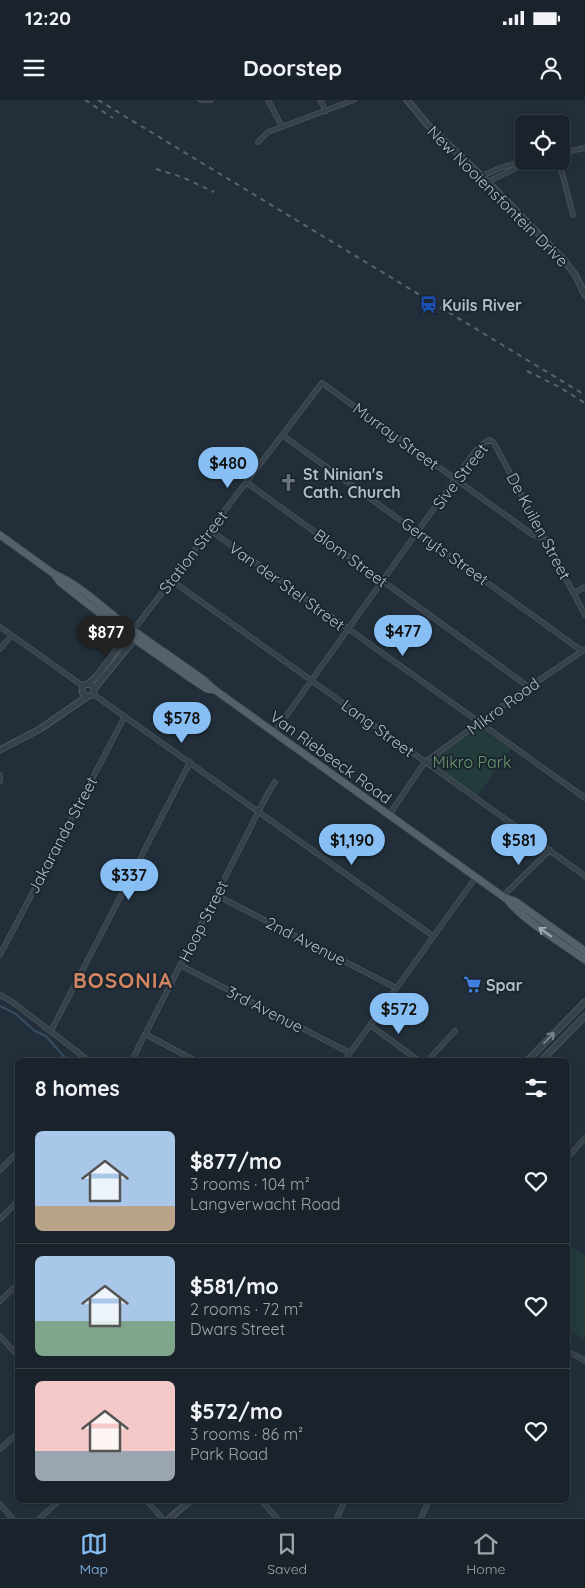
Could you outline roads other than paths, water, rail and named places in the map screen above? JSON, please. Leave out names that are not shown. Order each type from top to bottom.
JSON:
[{"type":"main road","name":"Van Riebeeck Road","points":[[0,535],[54,574],[75,585],[190,678],[207,689],[215,690],[504,897],[515,902],[585,951]]},
{"type":"main road","name":"Van Riebeeck Road","points":[[504,897],[511,906],[539,928],[585,960]]},
{"type":"street","points":[[201,100],[211,100]]},
{"type":"street","points":[[268,100],[282,127]]},
{"type":"street","points":[[320,100],[326,111]]},
{"type":"street","points":[[258,142],[266,134],[354,100]]},
{"type":"street","name":"New Nooiensfontein Drive","points":[[407,100],[427,124],[482,176],[564,260],[576,276],[585,295]]},
{"type":"street","points":[[570,151],[585,148]]},
{"type":"street","points":[[482,176],[515,164]]},
{"type":"street","points":[[487,182],[515,169]]},
{"type":"street","points":[[561,170],[573,215]]},
{"type":"street","name":"Station Street","points":[[134,632],[171,580],[322,383]]},
{"type":"street","name":"Murray Street","points":[[322,383],[533,535],[545,539]]},
{"type":"street","name":"Gerryts Street","points":[[282,435],[584,650]]},
{"type":"street","name":"Sive Street","points":[[274,734],[455,479],[481,445],[490,440]]},
{"type":"street","name":"De Kuilen Street","points":[[490,440],[494,443],[585,615]]},
{"type":"street","name":"Blom Street","points":[[246,482],[528,687]]},
{"type":"street","name":"Van der Stel Street","points":[[210,530],[585,798]]},
{"type":"street","name":"Lang Street","points":[[171,580],[585,876]]},
{"type":"street","points":[[574,593],[585,587]]},
{"type":"street","points":[[0,627],[434,936]]},
{"type":"street","points":[[0,750],[40,729],[63,713],[88,690],[134,632]]},
{"type":"street","points":[[0,648],[11,636]]},
{"type":"street","name":"Mikro Road","points":[[389,815],[425,762],[528,687],[584,650]]},
{"type":"street","name":"Jakaranda Street","points":[[0,955],[125,716]]},
{"type":"street","points":[[51,1031],[190,762]]},
{"type":"street","points":[[0,776],[0,781]]},
{"type":"street","name":"Hoop Street","points":[[133,1058],[275,782]]},
{"type":"street","points":[[504,897],[550,850]]},
{"type":"street","points":[[346,1058],[476,877]]},
{"type":"street","name":"2nd Avenue","points":[[216,895],[396,988]]},
{"type":"street","name":"3rd Avenue","points":[[180,965],[350,1053]]},
{"type":"street","points":[[0,995],[11,1000],[85,1058]]},
{"type":"street","points":[[530,1058],[585,1002]]},
{"type":"street","points":[[544,1058],[585,1016]]},
{"type":"street","points":[[370,1025],[415,1058]]},
{"type":"street","points":[[430,1058],[455,1031]]},
{"type":"street","points":[[145,1034],[190,1058]]},
{"type":"street","points":[[570,1155],[585,1138]]},
{"type":"street","points":[[0,1170],[15,1155]]},
{"type":"street","points":[[0,1219],[15,1204]]},
{"type":"street","points":[[0,1301],[15,1287]]},
{"type":"street","points":[[0,1336],[15,1353]]},
{"type":"street","points":[[0,1346],[5,1342]]},
{"type":"street","points":[[570,1352],[585,1361]]},
{"type":"street","points":[[0,1449],[15,1436]]},
{"type":"street","points":[[40,1518],[57,1503]]},
{"type":"street","points":[[149,1503],[162,1518]]},
{"type":"street","points":[[170,1518],[188,1503]]},
{"type":"street","points":[[264,1503],[277,1518]]},
{"type":"street","points":[[337,1518],[344,1503]]},
{"type":"street","points":[[421,1518],[428,1503]]},
{"type":"street","points":[[0,1504],[12,1518]]},
{"type":"waterway","points":[[0,1006],[16,1014],[35,1031],[46,1036],[65,1058]]},
{"type":"railway","points":[[85,100],[113,118]]},
{"type":"railway","points":[[98,100],[585,395]]},
{"type":"railway","points":[[156,169],[182,177],[214,192]]},
{"type":"railway","points":[[527,371],[585,403]]},
{"type":"place","name":"Kuils River","points":[[428,305]]},
{"type":"place","name":"St Ninian's Cath. Church","points":[[289,483]]},
{"type":"place","name":"Spar","points":[[472,985]]},
{"type":"district","name":"BOSONIA","points":[[123,981]]},
{"type":"park label","name":"Mikro Park","points":[[472,762]]}]
